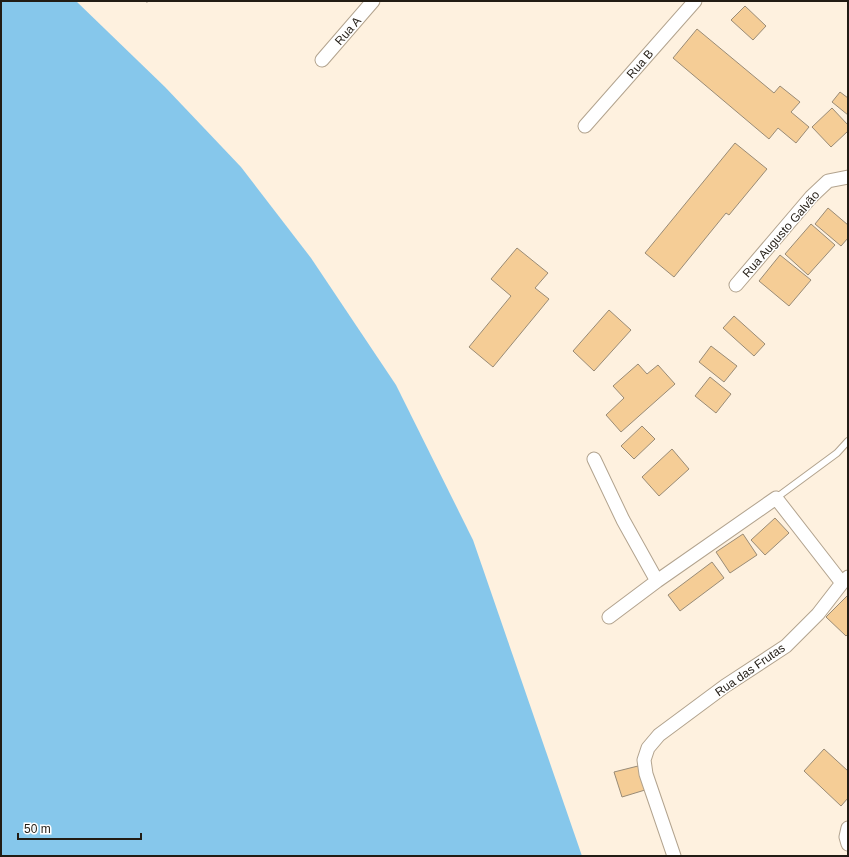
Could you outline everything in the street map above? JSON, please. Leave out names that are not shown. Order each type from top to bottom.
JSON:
[{"type":"street","name":"Rua A","points":[[322,60],[373,1]]},
{"type":"street","name":"Rua B","points":[[585,126],[696,1]]},
{"type":"street","name":"Rua Augusto Galvão","points":[[736,285],[811,197],[828,181],[848,177]]},
{"type":"street","points":[[594,459],[623,520],[657,581]]},
{"type":"street","points":[[609,617],[657,581],[776,498],[845,580]]},
{"type":"street","name":"Rua das Frutas","points":[[674,856],[646,774],[644,760],[648,748],[659,735],[726,686],[786,646],[818,614],[845,580]]},
{"type":"street","points":[[848,828],[846,837],[848,844]]},
{"type":"lane","points":[[776,498],[837,453],[848,441]]},
{"type":"water","points":[[1,1],[76,1],[165,87],[241,167],[311,258],[396,385],[473,540],[582,856],[1,856]]},
{"type":"building","points":[[745,6],[766,26],[753,40],[731,20]]},
{"type":"building","points":[[697,29],[774,93],[780,86],[800,102],[791,112],[809,127],[796,143],[778,128],[769,139],[673,58]]},
{"type":"building","points":[[840,92],[848,98],[848,115],[832,102]]},
{"type":"building","points":[[832,108],[848,125],[848,131],[831,147],[812,127]]},
{"type":"building","points":[[735,143],[767,169],[729,215],[726,213],[674,277],[645,253]]},
{"type":"building","points":[[828,208],[848,225],[848,238],[841,246],[815,224]]},
{"type":"building","points":[[811,224],[835,245],[808,275],[785,254]]},
{"type":"building","points":[[517,248],[548,273],[535,288],[549,299],[493,367],[469,347],[511,296],[491,279]]},
{"type":"building","points":[[780,255],[811,280],[789,306],[759,281]]},
{"type":"building","points":[[609,310],[631,330],[594,371],[573,351]]},
{"type":"building","points":[[734,316],[765,344],[754,356],[723,328]]},
{"type":"building","points":[[711,346],[737,366],[724,382],[699,362]]},
{"type":"building","points":[[638,364],[647,374],[658,365],[675,384],[621,432],[606,415],[624,398],[613,386]]},
{"type":"building","points":[[710,377],[731,394],[716,413],[695,396]]},
{"type":"building","points":[[642,426],[655,439],[634,459],[621,446]]},
{"type":"building","points":[[672,449],[689,469],[659,496],[642,477]]},
{"type":"building","points":[[775,518],[789,533],[765,555],[751,540]]},
{"type":"building","points":[[743,534],[757,555],[730,573],[716,552]]},
{"type":"building","points":[[712,562],[724,578],[680,611],[668,595]]},
{"type":"building","points":[[848,595],[848,634],[846,636],[826,617]]},
{"type":"building","points":[[824,749],[848,771],[848,798],[841,806],[804,771]]},
{"type":"building","points":[[638,766],[645,790],[622,797],[614,772]]}]
